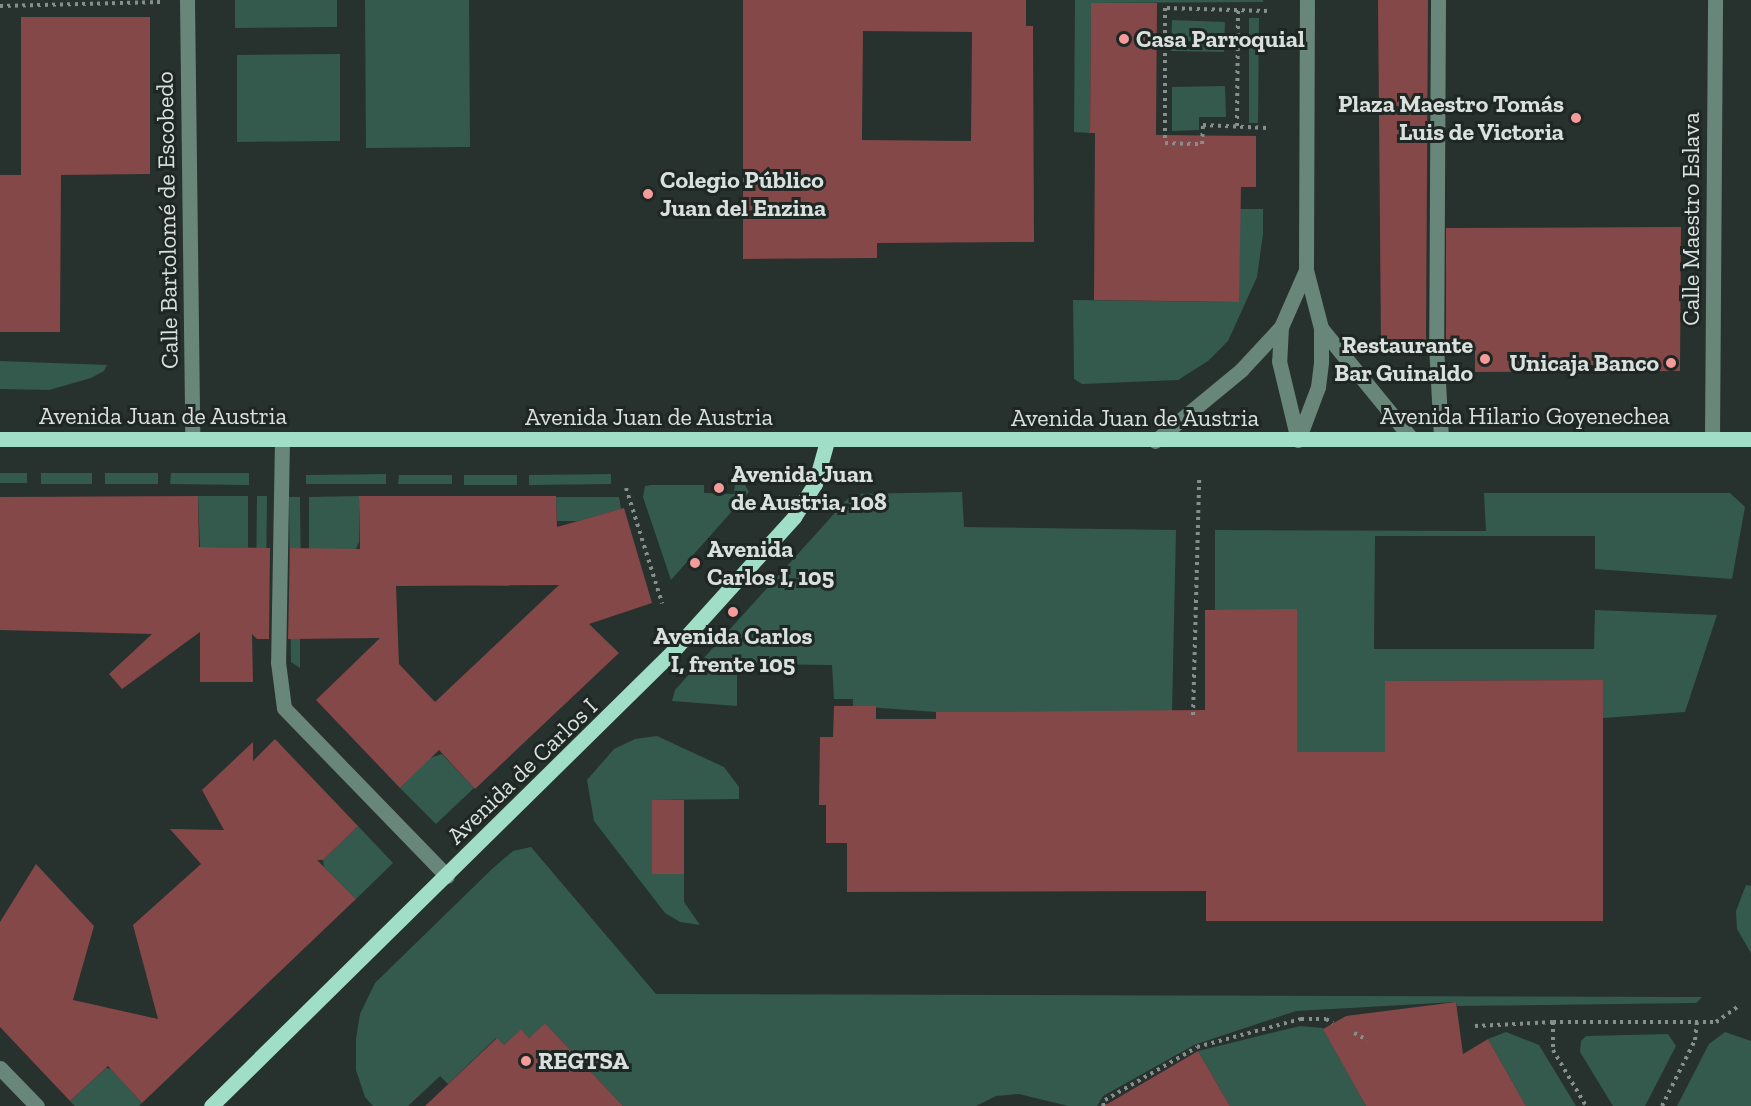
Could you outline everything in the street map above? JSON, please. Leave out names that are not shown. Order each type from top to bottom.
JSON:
[{"type":"main road","name":"Avenida Juan de Austria","points":[[0,438],[1298,440]]},
{"type":"main road","name":"Avenida Hilario Goyenechea","points":[[1298,440],[1751,439]]},
{"type":"main road","name":"Avenida de Carlos I","points":[[211,1106],[635,693],[794,517],[814,484],[827,441]]},
{"type":"street","name":"Calle Bartolomé de Escobedo","points":[[187,0],[192,439]]},
{"type":"street","points":[[1298,440],[1318,387],[1321,328],[1306,270],[1307,0]]},
{"type":"street","points":[[1438,0],[1436,345],[1440,438]]},
{"type":"street","name":"Calle Maestro Eslava","points":[[1712,439],[1715,0]]},
{"type":"street","points":[[1155,441],[1241,370],[1281,327],[1306,270]]},
{"type":"street","points":[[1281,327],[1279,361],[1298,440]]},
{"type":"street","points":[[1321,328],[1411,438]]},
{"type":"street","points":[[282,439],[278,662],[284,708],[447,876]]},
{"type":"street","points":[[0,1068],[37,1106]]},
{"type":"path","points":[[0,6],[161,2]]},
{"type":"path","points":[[1267,11],[1165,8],[1165,143],[1202,144],[1203,125],[1267,128]]},
{"type":"path","points":[[1237,126],[1238,10]]},
{"type":"path","points":[[1193,715],[1199,478]]},
{"type":"path","points":[[626,488],[662,603]]},
{"type":"path","points":[[1475,1026],[1553,1022],[1716,1022],[1739,1006]]},
{"type":"path","points":[[1103,1106],[1105,1100],[1197,1047],[1301,1019],[1333,1023]]},
{"type":"path","points":[[1553,1022],[1553,1050],[1586,1106]]},
{"type":"path","points":[[1662,1106],[1695,1040],[1697,1022]]},
{"type":"path","points":[[1354,1033],[1367,1040]]},
{"type":"green space","points":[[235,0],[337,0],[337,27],[235,28]]},
{"type":"green space","points":[[365,0],[469,0],[470,147],[366,148]]},
{"type":"green space","points":[[1075,0],[1263,0],[1263,2],[1091,3],[1090,133],[1074,132]]},
{"type":"green space","points":[[1249,18],[1259,18],[1258,123],[1249,123]]},
{"type":"green space","points":[[1172,20],[1225,22],[1224,52],[1171,51]]},
{"type":"green space","points":[[340,54],[340,141],[237,142],[237,55]]},
{"type":"green space","points":[[1225,86],[1226,117],[1199,117],[1199,130],[1172,131],[1172,87]]},
{"type":"green space","points":[[1239,209],[1263,209],[1263,234],[1257,277],[1228,341],[1208,361],[1178,380],[1082,384],[1074,379],[1073,300],[1238,302]]},
{"type":"green space","points":[[0,361],[107,365],[104,371],[91,378],[49,390],[0,389]]},
{"type":"green space","points":[[0,473],[27,473],[27,483],[0,483]]},
{"type":"green space","points":[[41,473],[92,473],[92,484],[41,484]]},
{"type":"green space","points":[[105,473],[158,473],[158,484],[105,484]]},
{"type":"green space","points":[[171,473],[249,473],[249,485],[170,484]]},
{"type":"green space","points":[[386,474],[386,484],[306,484],[306,475]]},
{"type":"green space","points":[[611,474],[611,484],[529,485],[529,475]]},
{"type":"green space","points":[[399,475],[452,475],[452,484],[398,484]]},
{"type":"green space","points":[[464,475],[517,475],[517,485],[464,485]]},
{"type":"green space","points":[[704,485],[704,493],[734,494],[735,485],[745,485],[749,492],[671,580],[643,497],[645,486]]},
{"type":"green space","points":[[962,492],[964,527],[1176,530],[1172,711],[936,712],[853,706],[853,699],[834,699],[832,665],[737,664],[737,706],[672,701],[675,690],[852,494]]},
{"type":"green space","points":[[1484,493],[1730,493],[1745,507],[1732,579],[1595,569],[1595,536],[1375,536],[1374,649],[1594,649],[1595,610],[1717,615],[1685,712],[1603,718],[1602,680],[1385,681],[1385,752],[1297,752],[1297,610],[1215,610],[1215,530],[1486,531]]},
{"type":"green space","points":[[198,496],[248,496],[248,548],[200,547]]},
{"type":"green space","points":[[257,496],[267,496],[266,586],[256,585]]},
{"type":"green space","points":[[359,496],[359,542],[356,549],[309,549],[309,497]]},
{"type":"green space","points":[[289,497],[300,497],[301,589],[290,590]]},
{"type":"green space","points":[[556,497],[619,497],[621,509],[578,521],[557,521]]},
{"type":"green space","points":[[290,601],[300,601],[300,668],[291,662]]},
{"type":"green space","points":[[657,736],[724,767],[739,787],[739,799],[652,800],[652,874],[684,874],[684,902],[700,925],[680,922],[665,913],[594,821],[587,780],[614,749],[635,739]]},
{"type":"green space","points":[[442,754],[474,788],[436,824],[400,788],[430,758]]},
{"type":"green space","points":[[358,826],[393,863],[356,899],[324,867],[323,860]]},
{"type":"green space","points":[[531,847],[656,994],[1702,997],[1696,1003],[1457,1006],[1456,1002],[1296,1011],[1194,1045],[1103,1096],[1097,1106],[1068,1106],[1019,1094],[996,1096],[976,1106],[623,1106],[545,1023],[529,1038],[521,1029],[504,1045],[496,1038],[448,1084],[440,1076],[408,1106],[373,1106],[365,1097],[356,1070],[356,1039],[360,1014],[375,983],[492,869],[513,851]]},
{"type":"green space","points":[[1746,885],[1751,886],[1751,953],[1737,929],[1736,911]]},
{"type":"green space","points":[[1300,1026],[1323,1028],[1366,1106],[1230,1106],[1198,1051]]},
{"type":"green space","points":[[1506,1032],[1539,1045],[1576,1106],[1526,1106],[1488,1039]]},
{"type":"green space","points":[[1725,1032],[1751,1041],[1751,1106],[1677,1106],[1709,1044]]},
{"type":"green space","points":[[1668,1034],[1676,1046],[1645,1106],[1613,1106],[1580,1052],[1581,1041],[1586,1036]]},
{"type":"green space","points":[[106,1068],[111,1069],[142,1103],[139,1106],[75,1106],[70,1101]]},
{"type":"building","points":[[743,0],[1026,0],[1026,26],[1033,26],[1034,242],[877,243],[877,258],[743,259]],"holes":[[[863,31],[972,32],[971,141],[862,140]]]},
{"type":"building","points":[[1378,0],[1428,0],[1426,346],[1381,346]]},
{"type":"building","points":[[1091,3],[1157,3],[1156,135],[1256,136],[1256,187],[1241,187],[1239,302],[1094,300],[1095,133],[1090,133]]},
{"type":"building","points":[[21,17],[150,17],[150,174],[61,175],[60,332],[0,332],[0,175],[21,175]]},
{"type":"building","points":[[1681,227],[1680,371],[1475,372],[1475,346],[1446,346],[1446,228]]},
{"type":"building","points":[[198,496],[199,547],[270,548],[269,639],[257,639],[252,634],[253,682],[200,682],[200,632],[122,689],[109,674],[152,634],[0,630],[0,497]]},
{"type":"building","points":[[359,496],[556,496],[557,527],[624,508],[652,603],[589,624],[619,653],[475,789],[439,750],[400,788],[316,700],[380,638],[288,639],[290,548],[360,549]],"holes":[[[559,585],[435,702],[399,664],[396,586]]]},
{"type":"building","points":[[1297,609],[1297,752],[1385,752],[1385,681],[1603,680],[1603,921],[1206,921],[1206,891],[847,892],[847,843],[826,843],[826,805],[819,805],[820,737],[833,737],[834,706],[876,706],[876,719],[936,719],[936,712],[1205,710],[1205,610]]},
{"type":"building","points":[[275,739],[358,826],[323,860],[317,860],[356,899],[142,1103],[108,1066],[70,1101],[0,1027],[0,922],[36,864],[94,926],[73,1000],[158,1019],[133,925],[201,864],[170,829],[224,830],[202,790],[253,742],[253,761]]},
{"type":"building","points":[[652,800],[684,800],[684,874],[652,874]]},
{"type":"building","points":[[1456,1002],[1463,1054],[1488,1039],[1526,1106],[1366,1106],[1323,1029],[1346,1016]]},
{"type":"building","name":"REGTSA","points":[[545,1023],[623,1106],[425,1106],[497,1038],[504,1045],[521,1029],[529,1038]]},
{"type":"building","points":[[1198,1051],[1230,1106],[1104,1106]]},
{"type":"place","name":"Casa Parroquial","points":[[1124,39]]},
{"type":"place","name":"Plaza Maestro Tomás Luis de Victoria","points":[[1576,118]]},
{"type":"place","name":"Colegio Público Juan del Enzina","points":[[648,194]]},
{"type":"place","name":"Restaurante Bar Guinaldo","points":[[1485,359]]},
{"type":"place","name":"Unicaja Banco","points":[[1671,363]]},
{"type":"place","name":"Avenida Juan de Austria, 108","points":[[719,488]]},
{"type":"place","name":"Avenida Carlos I, 105","points":[[695,563]]},
{"type":"place","name":"Avenida Carlos I, frente 105","points":[[733,612]]},
{"type":"place","name":"REGTSA","points":[[526,1061]]}]
